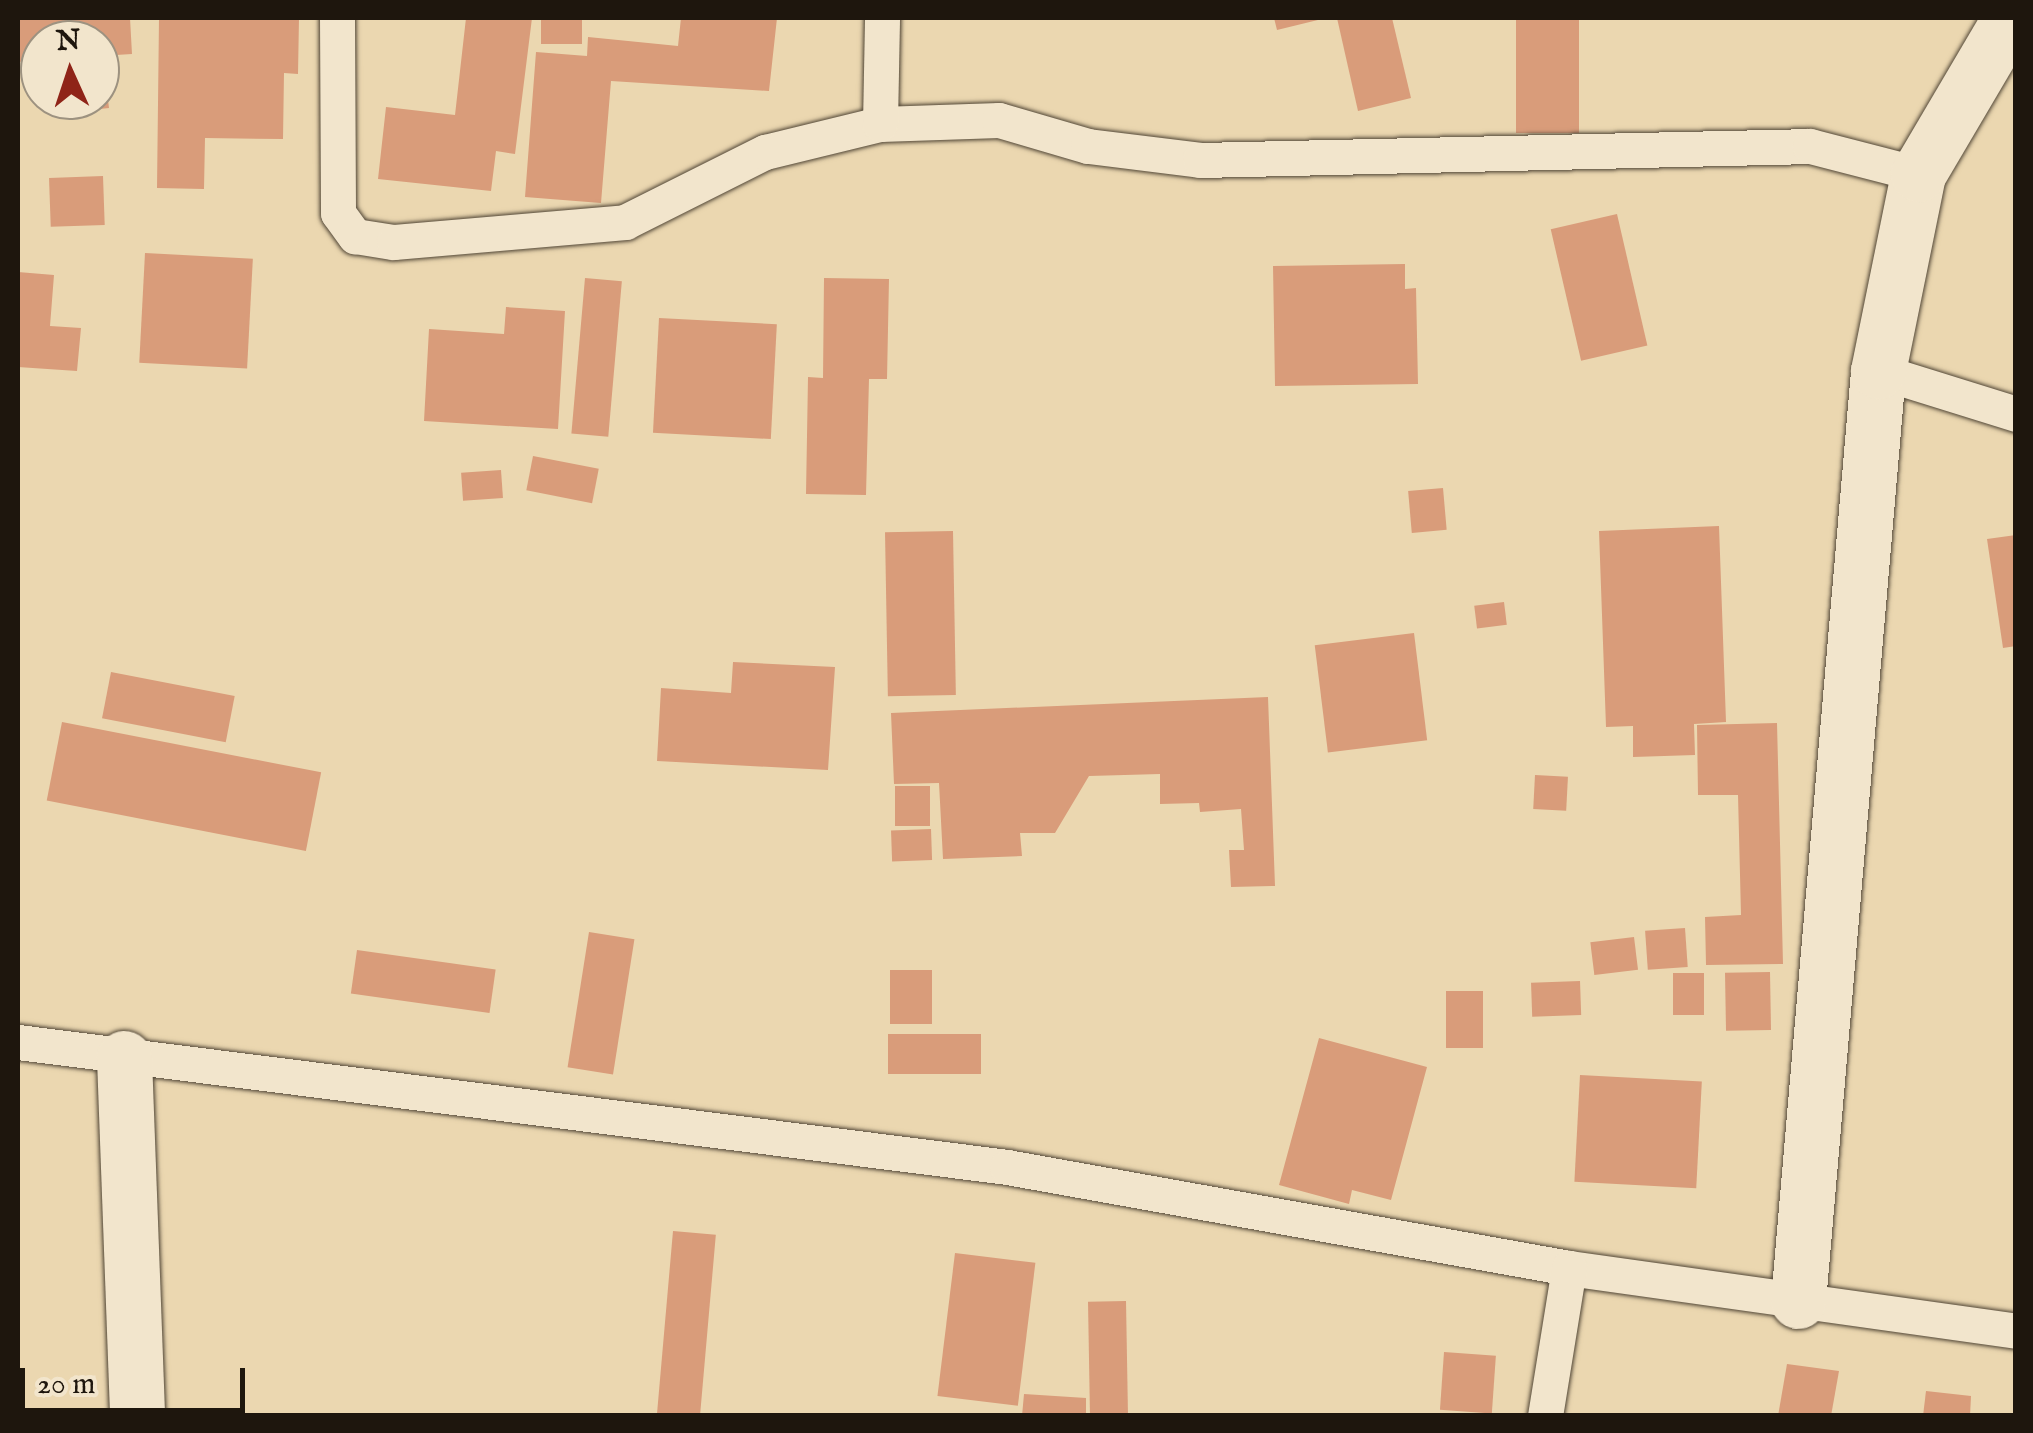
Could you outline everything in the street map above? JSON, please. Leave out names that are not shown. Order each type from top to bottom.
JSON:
[{"type":"street","points":[[1798,1301],[1878,371],[1918,174],[2010,18]]},
{"type":"street","points":[[124,1058],[137,1416]]},
{"type":"lane","points":[[337,18],[338,213],[354,236],[394,242],[625,222],[765,152],[880,124],[998,120],[1088,146],[1200,160],[1810,146],[1918,174]]},
{"type":"lane","points":[[880,124],[882,18]]},
{"type":"lane","points":[[1878,371],[2016,414]]},
{"type":"lane","points":[[18,1042],[1007,1167],[1569,1268],[2016,1331]]},
{"type":"lane","points":[[1546,1416],[1569,1268]]},
{"type":"building","points":[[18,18],[130,18],[132,54],[120,55],[120,20],[20,20],[18,62]]},
{"type":"building","points":[[159,18],[299,18],[298,74],[284,73],[283,139],[205,138],[204,189],[157,188]]},
{"type":"building","points":[[466,18],[532,18],[515,154],[496,151],[491,191],[378,179],[386,107],[455,115]]},
{"type":"building","points":[[541,18],[582,18],[582,44],[541,44]]},
{"type":"building","points":[[681,18],[777,18],[769,91],[611,81],[601,203],[525,197],[536,52],[587,56],[588,37],[678,46]]},
{"type":"building","points":[[1274,18],[1322,18],[1322,19],[1277,30]]},
{"type":"building","points":[[1337,18],[1392,18],[1411,98],[1358,111]]},
{"type":"building","points":[[1516,18],[1579,18],[1579,133],[1516,133]]},
{"type":"building","points":[[103,176],[105,225],[51,227],[49,178]]},
{"type":"building","points":[[1617,214],[1647,346],[1581,361],[1551,229]]},
{"type":"building","points":[[145,253],[253,259],[247,369],[139,363]]},
{"type":"building","points":[[1405,264],[1405,289],[1416,288],[1418,384],[1275,386],[1273,266]]},
{"type":"building","points":[[18,272],[54,275],[50,326],[81,328],[77,371],[18,367]]},
{"type":"building","points":[[585,278],[622,281],[608,437],[571,433]]},
{"type":"building","points":[[824,278],[889,279],[887,379],[869,379],[866,495],[806,494],[808,377],[823,378]]},
{"type":"building","points":[[506,307],[565,311],[558,429],[424,421],[429,329],[504,334]]},
{"type":"building","points":[[659,318],[777,324],[771,439],[653,433]]},
{"type":"building","points":[[533,456],[599,469],[592,503],[526,490]]},
{"type":"building","points":[[501,470],[503,498],[463,501],[461,473]]},
{"type":"building","points":[[1443,488],[1447,530],[1412,533],[1408,491]]},
{"type":"building","points":[[1719,526],[1726,722],[1694,724],[1695,755],[1633,757],[1633,726],[1606,727],[1599,531]]},
{"type":"building","points":[[953,531],[956,695],[888,696],[885,532]]},
{"type":"building","points":[[2016,535],[2016,646],[2003,648],[1987,539]]},
{"type":"building","points":[[1504,602],[1507,625],[1477,628],[1474,606]]},
{"type":"building","points":[[1414,633],[1427,740],[1328,752],[1315,645]]},
{"type":"building","points":[[733,662],[835,667],[828,770],[657,761],[661,688],[731,693]]},
{"type":"building","points":[[111,672],[235,696],[226,742],[102,718]]},
{"type":"building","points":[[1268,697],[1275,886],[1231,887],[1229,850],[1244,850],[1241,809],[1200,812],[1199,803],[1160,804],[1160,774],[1089,776],[1055,833],[1020,833],[1022,856],[943,859],[939,783],[894,784],[891,713]]},
{"type":"building","points":[[62,722],[321,772],[306,851],[47,801]]},
{"type":"building","points":[[1777,723],[1783,964],[1706,965],[1705,917],[1741,915],[1738,795],[1698,795],[1697,725]]},
{"type":"building","points":[[1535,775],[1568,777],[1566,811],[1533,809]]},
{"type":"building","points":[[895,786],[930,786],[930,826],[895,826]]},
{"type":"building","points":[[931,829],[932,860],[892,861],[891,830]]},
{"type":"building","points":[[1685,928],[1688,967],[1648,970],[1645,931]]},
{"type":"building","points":[[589,932],[634,939],[613,1075],[568,1067]]},
{"type":"building","points":[[1634,937],[1638,970],[1594,975],[1590,942]]},
{"type":"building","points":[[357,950],[496,969],[490,1013],[351,994]]},
{"type":"building","points":[[890,970],[932,970],[932,1024],[890,1024]]},
{"type":"building","points":[[1770,972],[1771,1030],[1726,1031],[1725,973]]},
{"type":"building","points":[[1673,973],[1704,973],[1704,1015],[1673,1015]]},
{"type":"building","points":[[1580,981],[1581,1015],[1532,1017],[1531,983]]},
{"type":"building","points":[[1446,991],[1483,991],[1483,1048],[1446,1048]]},
{"type":"building","points":[[888,1034],[981,1034],[981,1074],[888,1074]]},
{"type":"building","points":[[1319,1038],[1427,1067],[1391,1200],[1352,1190],[1349,1204],[1279,1185]]},
{"type":"building","points":[[1580,1075],[1702,1081],[1696,1188],[1574,1182]]},
{"type":"building","points":[[673,1231],[716,1235],[700,1416],[657,1416]]},
{"type":"building","points":[[955,1253],[1035,1263],[1018,1406],[937,1396]]},
{"type":"building","points":[[1126,1301],[1128,1416],[1090,1416],[1088,1302]]},
{"type":"building","points":[[1444,1352],[1496,1356],[1492,1413],[1440,1410]]},
{"type":"building","points":[[1787,1364],[1839,1371],[1831,1416],[1778,1416]]},
{"type":"building","points":[[1926,1391],[1971,1396],[1970,1416],[1923,1416]]},
{"type":"building","points":[[1024,1394],[1086,1398],[1086,1416],[1022,1416]]}]
